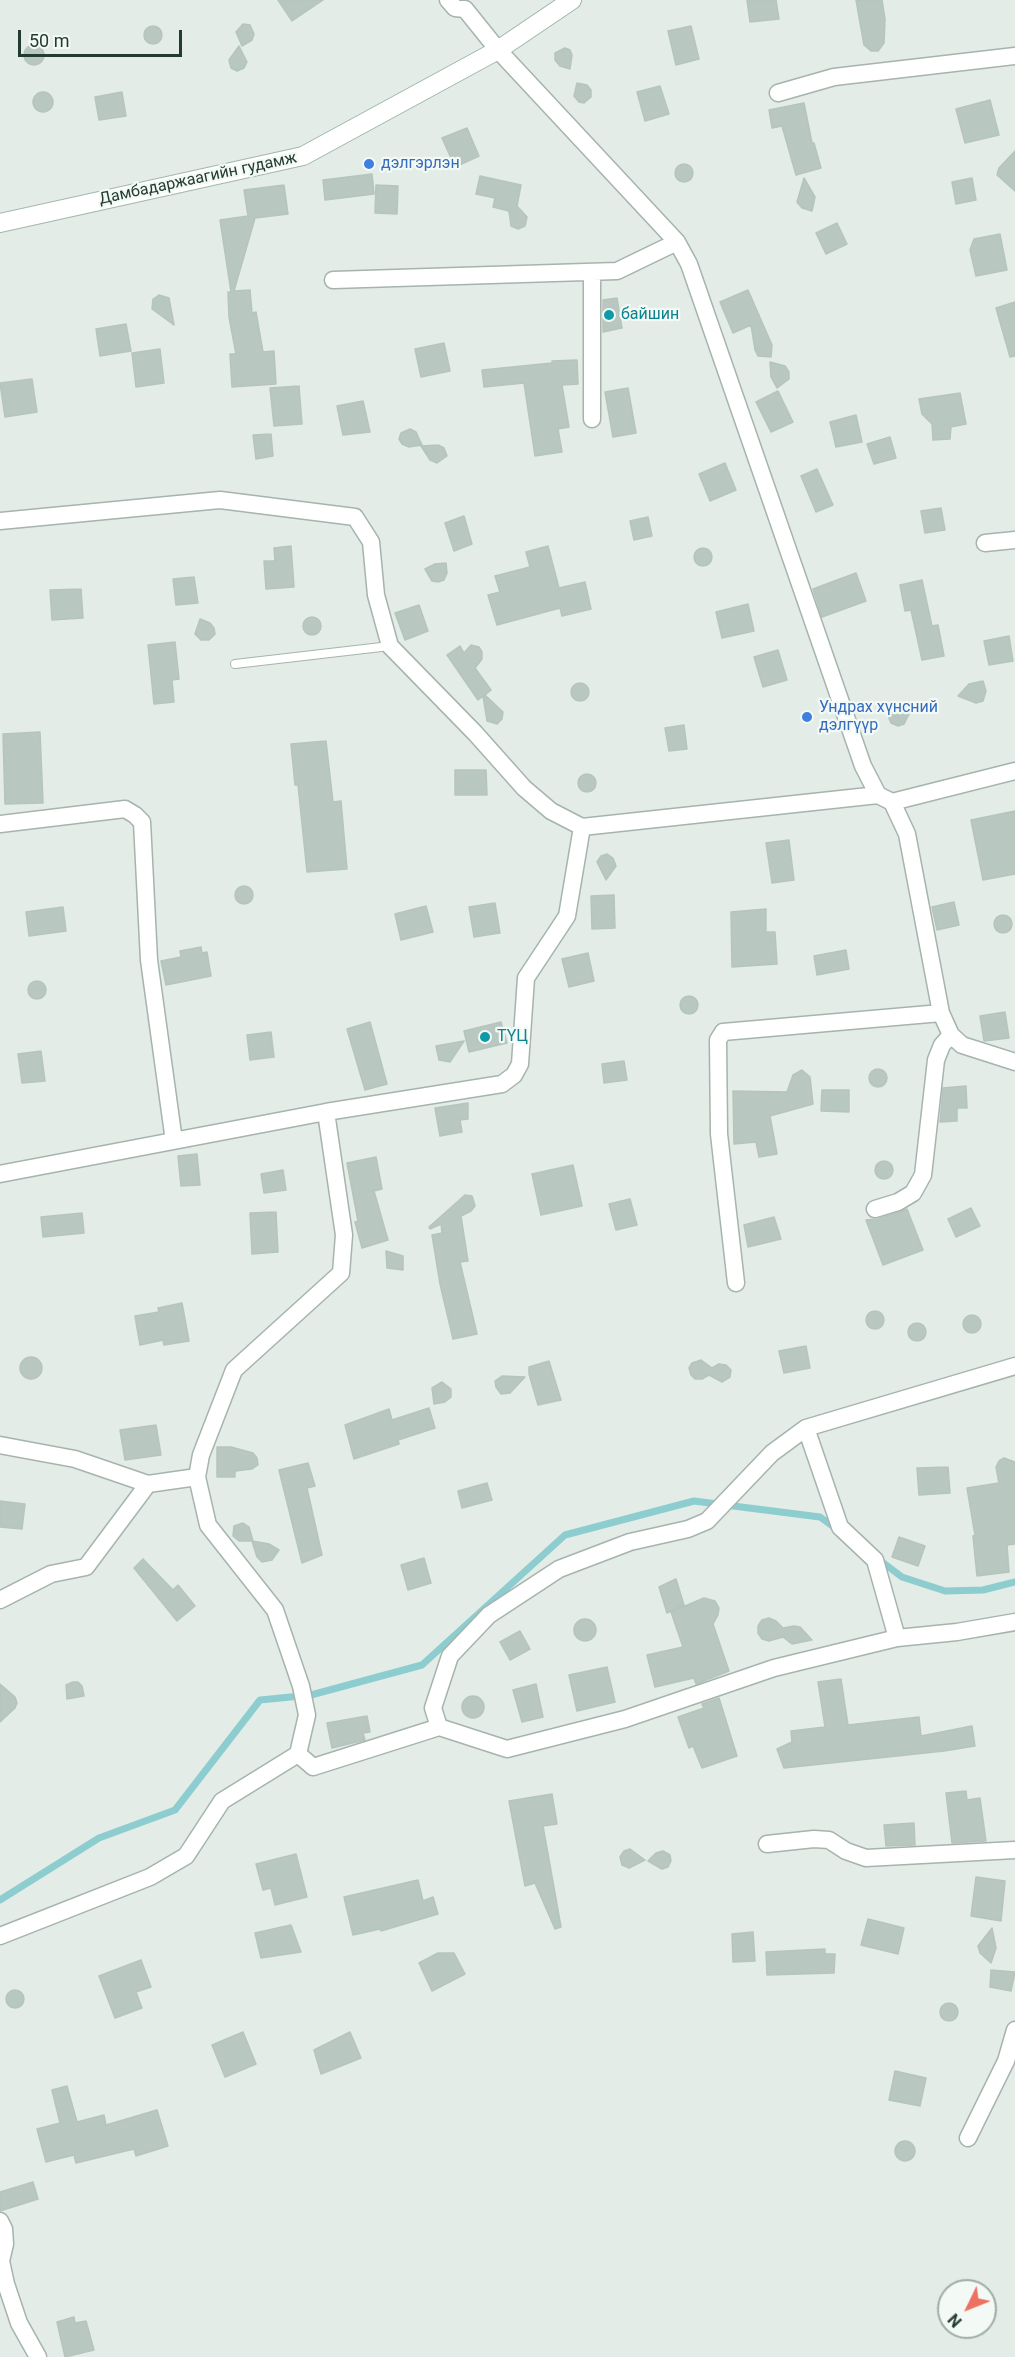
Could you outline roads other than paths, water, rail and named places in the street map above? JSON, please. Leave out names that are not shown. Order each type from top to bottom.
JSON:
[{"type":"main road","name":"Дамбадаржаагийн гудамж","points":[[0,223],[303,156],[498,50],[572,0]]},
{"type":"street","points":[[448,0],[455,8],[465,9],[498,50],[677,242],[688,264],[863,766],[907,834],[941,1013],[951,1035],[962,1045],[1015,1062]]},
{"type":"street","points":[[778,93],[834,77],[1015,56]]},
{"type":"street","points":[[333,280],[617,271],[677,242]]},
{"type":"street","points":[[592,273],[592,419]]},
{"type":"street","points":[[0,521],[220,500],[355,517],[371,542],[376,595],[390,646],[468,726],[524,788],[551,810],[582,827],[885,799],[1015,771]]},
{"type":"street","points":[[985,543],[1015,540]]},
{"type":"street","points":[[0,824],[125,809],[135,814],[141,822],[149,960],[173,1134],[178,1140]]},
{"type":"street","points":[[0,1174],[326,1112],[502,1084],[514,1075],[520,1064],[526,978],[567,916],[582,827]]},
{"type":"street","points":[[736,1283],[719,1134],[718,1040],[723,1032],[941,1013]]},
{"type":"street","points":[[875,1209],[898,1202],[913,1193],[923,1174],[936,1059],[942,1045],[951,1035]]},
{"type":"street","points":[[0,1936],[150,1877],[186,1856],[222,1801],[298,1754],[307,1715],[301,1686],[275,1610],[208,1524],[197,1477],[201,1455],[234,1370],[341,1273],[344,1235],[326,1112]]},
{"type":"street","points":[[439,1726],[433,1708],[450,1656],[489,1615],[559,1569],[630,1542],[688,1529],[707,1521],[772,1453],[806,1428],[1015,1366]]},
{"type":"street","points":[[806,1428],[840,1527],[874,1560],[897,1638]]},
{"type":"street","points":[[0,1444],[75,1460],[148,1484],[197,1477]]},
{"type":"street","points":[[0,1600],[51,1574],[86,1567],[148,1484]]},
{"type":"street","points":[[298,1754],[313,1767],[439,1726],[507,1749],[625,1719],[774,1668],[897,1638],[957,1632],[1015,1622]]},
{"type":"street","points":[[767,1844],[814,1839],[829,1840],[846,1851],[866,1858],[1015,1850]]},
{"type":"street","points":[[968,2138],[1010,2066],[1015,2030]]},
{"type":"street","points":[[0,2222],[4,2229],[5,2244],[1,2261],[6,2284],[19,2323],[38,2357]]},
{"type":"lane","points":[[234,664],[390,646]]},
{"type":"waterway","points":[[0,1900],[99,1838],[175,1810],[260,1700],[311,1695],[422,1665],[565,1535],[694,1501],[820,1517],[838,1530]]},
{"type":"waterway","points":[[878,1559],[902,1577],[945,1591],[983,1590],[1015,1582]]},
{"type":"place","name":"дэлгэрлэн","points":[[369,164]]},
{"type":"place","name":"байшин","points":[[609,315]]},
{"type":"place","name":"Ундрах хүнсний дэлгүүр","points":[[807,717]]},
{"type":"place","name":"ТҮЦ","points":[[485,1037]]}]
